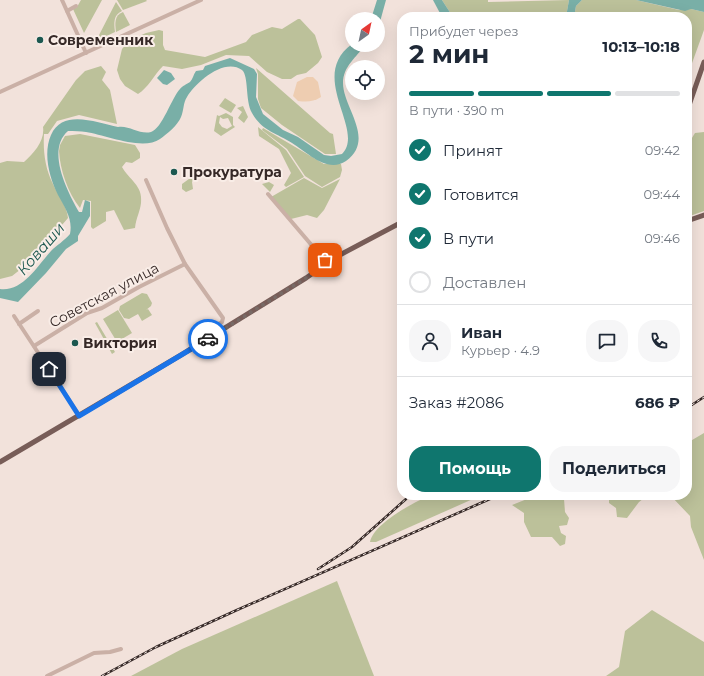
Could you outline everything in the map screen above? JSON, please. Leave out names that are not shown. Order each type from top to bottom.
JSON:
[{"type":"main road","points":[[692,97],[704,62]]},
{"type":"main road","points":[[692,219],[704,215]]},
{"type":"main road","points":[[0,462],[214,335],[306,278],[326,262],[397,225]]},
{"type":"street","points":[[62,0],[86,53]]},
{"type":"street","points":[[0,92],[201,0]]},
{"type":"street","points":[[67,11],[76,6]]},
{"type":"street","points":[[146,180],[185,264],[223,318],[222,322],[212,328],[214,335]]},
{"type":"street","points":[[268,194],[326,262]]},
{"type":"street","name":"Советская улица","points":[[34,346],[87,313],[102,308],[139,287],[185,264]]},
{"type":"street","points":[[19,324],[38,312]]},
{"type":"street","points":[[14,316],[79,416]]},
{"type":"street","points":[[47,676],[94,653],[110,652],[121,649]]},
{"type":"green space","points":[[81,0],[102,0],[84,33],[73,9],[77,7]]},
{"type":"green space","points":[[117,0],[146,0],[147,1],[123,10]]},
{"type":"green space","points":[[442,0],[488,0],[488,2],[569,0],[567,12],[450,12]]},
{"type":"green space","points":[[582,0],[636,0],[679,10],[691,9],[704,12],[704,30],[692,63],[692,12],[575,12],[576,6]]},
{"type":"green space","points":[[116,2],[122,11],[117,15],[114,22],[115,32],[96,41]]},
{"type":"green space","points":[[123,12],[130,25],[116,32],[115,23],[118,15]]},
{"type":"green space","points":[[300,19],[315,35],[322,57],[318,63],[306,73],[297,75],[291,79],[282,79],[267,72],[249,56],[226,55],[201,65],[182,69],[163,66],[145,88],[138,94],[125,86],[120,79],[117,70],[122,49],[130,40],[146,33],[159,30],[163,31],[163,45],[165,50],[205,57],[246,42],[252,35],[272,27],[282,29]]},
{"type":"green space","points":[[101,66],[106,72],[102,80],[110,90],[117,124],[79,115],[57,121],[48,134],[44,134],[46,166],[64,205],[68,218],[30,262],[12,276],[0,279],[0,163],[7,161],[24,162],[35,151],[41,142],[43,127],[76,80],[85,71]]},
{"type":"green space","points":[[256,68],[333,134],[336,154],[325,154],[282,125],[261,108],[258,99],[258,74]]},
{"type":"green space","points":[[225,98],[236,105],[231,113],[219,106]]},
{"type":"green space","points":[[243,106],[248,117],[244,123],[238,118],[242,112],[237,108]]},
{"type":"green space","points":[[226,113],[233,117],[233,125],[235,127],[221,136],[214,131],[217,115],[219,116]],"holes":[[[220,117],[223,119],[228,118],[232,126],[227,129],[222,127],[219,123]]]},
{"type":"green space","points":[[258,127],[286,150],[304,177],[286,187],[284,185],[291,173],[279,149],[259,136]]},
{"type":"green space","points":[[263,128],[324,164],[341,164],[342,170],[340,177],[322,187],[305,176],[287,149],[262,130]]},
{"type":"green space","points":[[704,132],[704,211],[692,215],[692,138],[695,133]]},
{"type":"green space","points":[[80,134],[135,145],[140,153],[140,158],[132,163],[126,162],[122,167],[138,187],[140,192],[141,203],[135,228],[124,230],[114,210],[106,212],[106,221],[93,229],[91,227],[91,201],[83,200],[80,208],[76,202],[68,188],[63,173],[59,151],[60,145],[65,136]]},
{"type":"green space","points":[[193,176],[195,177],[192,182],[193,189],[186,192],[182,189],[182,184]]},
{"type":"green space","points":[[304,178],[322,188],[340,179],[324,210],[317,218],[307,215],[291,219],[271,197]]},
{"type":"green space","points":[[269,182],[274,185],[270,192],[262,184]]},
{"type":"green space","points":[[142,293],[147,294],[152,303],[146,310],[148,309],[152,315],[142,321],[138,314],[129,319],[124,318],[119,310],[120,306]]},
{"type":"green space","points":[[118,310],[132,333],[117,342],[103,319]]},
{"type":"green space","points":[[97,322],[115,352],[112,354],[95,323]]},
{"type":"green space","points":[[704,433],[704,560],[691,527],[690,516],[675,500],[692,500],[692,440]]},
{"type":"green space","points":[[421,500],[471,500],[376,542],[370,542],[378,528],[386,521],[395,514]]},
{"type":"green space","points":[[524,500],[564,500],[565,512],[569,518],[567,525],[559,526],[561,533],[566,536],[565,544],[560,546],[552,537],[531,537],[524,522],[524,513],[512,505]]},
{"type":"green space","points":[[609,500],[642,500],[627,518],[617,517],[616,508],[609,503]]},
{"type":"green space","points":[[337,581],[374,676],[131,676],[182,649]]},
{"type":"green space","points":[[652,610],[704,642],[704,676],[606,676],[619,667],[625,631]]},
{"type":"sand","points":[[307,77],[313,77],[318,82],[321,97],[310,101],[298,101],[293,96],[297,82]]},
{"type":"water","points":[[377,0],[386,0],[383,12],[373,12]]},
{"type":"water","points":[[433,0],[442,0],[450,12],[439,12]]},
{"type":"water","points":[[569,0],[582,0],[576,6],[575,12],[567,12]]},
{"type":"water","points":[[636,0],[704,0],[704,12],[691,9],[685,11]]},
{"type":"water","points":[[345,52],[359,52],[353,60],[345,60],[343,83],[345,100],[347,100],[356,123],[358,143],[354,152],[346,161],[339,164],[332,165],[318,160],[260,124],[252,113],[248,102],[246,78],[244,73],[242,70],[235,67],[219,69],[211,73],[196,85],[186,99],[180,120],[163,137],[153,142],[134,143],[86,132],[68,131],[62,139],[59,149],[61,171],[64,182],[79,212],[82,212],[85,200],[90,202],[90,216],[78,236],[78,241],[66,249],[46,273],[18,302],[0,298],[0,289],[8,289],[23,282],[51,251],[70,234],[71,229],[69,218],[52,181],[48,165],[47,149],[51,135],[56,127],[64,122],[81,119],[118,127],[126,127],[147,133],[151,132],[159,125],[177,93],[182,87],[192,80],[196,71],[203,70],[205,66],[230,58],[254,69],[257,74],[256,97],[263,114],[283,130],[298,137],[324,155],[331,156],[342,154],[347,144],[347,131],[335,87],[335,72],[340,57]]},
{"type":"water","points":[[164,70],[171,73],[175,79],[167,85],[163,84],[157,78]]},
{"type":"railway","points":[[692,405],[704,397]]},
{"type":"railway","points":[[318,569],[352,547],[405,500]]},
{"type":"railway","points":[[102,676],[156,647],[237,610],[488,500]]},
{"type":"way so far","points":[[208,339],[306,278],[326,262],[325,260]]},
{"type":"place","name":"Современник","points":[[40,40]]},
{"type":"place","name":"Прокуратура","points":[[174,172]]},
{"type":"place","name":"Виктория","points":[[75,343]]},
{"type":"route","points":[[49,369],[79,416],[208,339]]},
{"type":"water label","name":"Коваши","points":[[41,249]]}]
